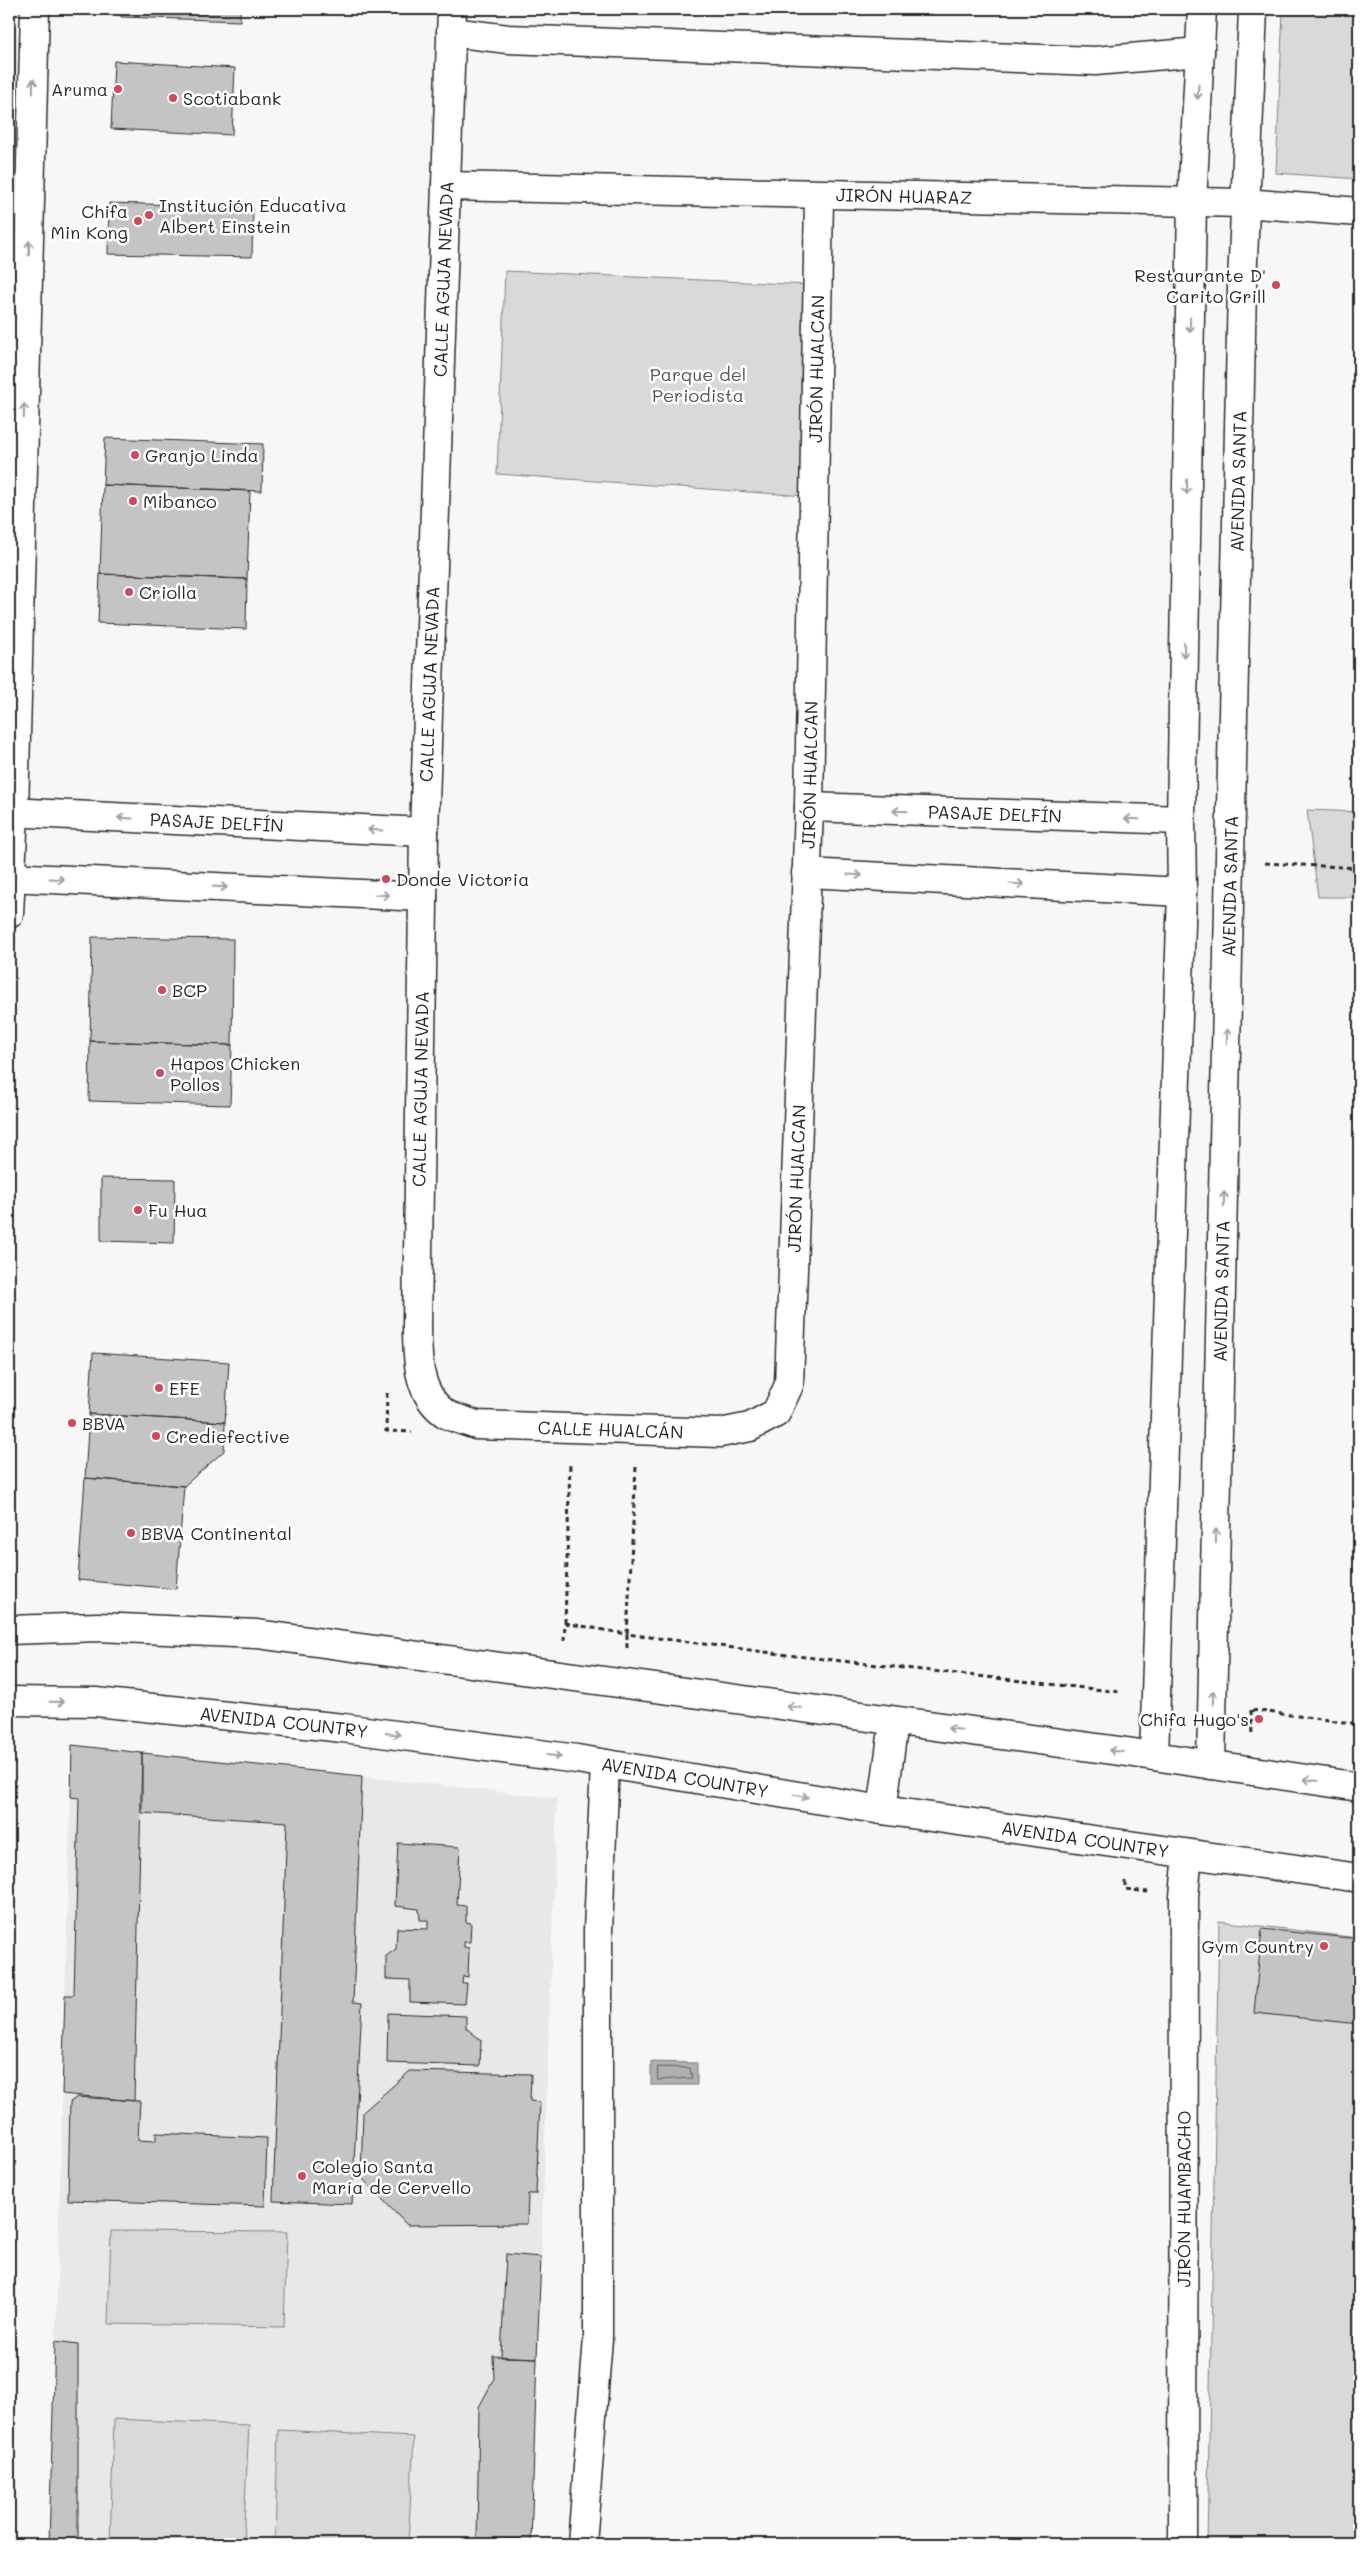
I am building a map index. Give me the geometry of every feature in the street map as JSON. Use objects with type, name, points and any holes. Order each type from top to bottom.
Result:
[{"type":"street","points":[[9,914],[35,9]]},
{"type":"street","points":[[1154,1756],[1182,892],[1181,820],[1192,203],[1202,9]]},
{"type":"street","name":"AVENIDA SANTA","points":[[1212,1765],[1244,204],[1253,9]]},
{"type":"street","points":[[452,21],[508,39],[1095,62],[1200,52]]},
{"type":"street","name":"CALLE AGUJA NEVADA","points":[[417,1360],[424,832],[452,21]]},
{"type":"street","name":"JIRÓN HUARAZ","points":[[446,186],[819,196],[1244,204],[1359,212]]},
{"type":"street","name":"JIRÓN HUALCAN","points":[[791,1354],[809,807],[819,196]]},
{"type":"street","name":"PASAJE DELFÍN","points":[[809,807],[1181,820]]},
{"type":"street","name":"PASAJE DELFÍN","points":[[11,812],[424,832]]},
{"type":"street","points":[[806,873],[1182,892]]},
{"type":"street","points":[[10,877],[423,897]]},
{"type":"street","name":"CALLE HUALCÁN","points":[[417,1360],[426,1392],[446,1414],[476,1425],[720,1432],[750,1427],[776,1413],[789,1386],[791,1354]]},
{"type":"street","points":[[9,1630],[98,1627],[257,1634],[1154,1756],[1359,1787]]},
{"type":"street","name":"AVENIDA COUNTRY","points":[[9,1701],[96,1702],[267,1719],[605,1764],[882,1810],[1359,1878]]},
{"type":"street","points":[[882,1810],[894,1722]]},
{"type":"street","points":[[582,2544],[598,2338],[598,1931],[605,1764]]},
{"type":"street","name":"JIRÓN HUAMBACHO","points":[[1183,2544],[1184,1896],[1188,1854]]},
{"type":"path","points":[[1231,861],[1359,868]]},
{"type":"path","points":[[565,1623],[571,1427]]},
{"type":"path","points":[[638,1430],[627,1634],[798,1656],[1128,1693]]},
{"type":"path","points":[[1252,1710],[1359,1724]]},
{"type":"shaded area","name":"Colegio Santa María de Cervello","points":[[72,1745],[557,1798],[531,2544],[50,2544]]},
{"type":"green space","points":[[1283,9],[1359,9],[1359,179],[1276,173]]},
{"type":"green space","name":"Parque del Periodista","points":[[505,271],[810,285],[805,496],[497,474]]},
{"type":"green space","points":[[1307,810],[1359,812],[1359,897],[1318,897]]},
{"type":"green space","points":[[1219,1921],[1359,1938],[1359,2544],[1207,2544]]},
{"type":"green space","points":[[111,2231],[287,2232],[284,2327],[108,2324]]},
{"type":"green space","points":[[114,2419],[249,2425],[243,2544],[110,2544]]},
{"type":"green space","points":[[278,2430],[414,2437],[408,2544],[275,2544]]},
{"type":"water","points":[[651,2062],[697,2063],[697,2085],[651,2085]]},
{"type":"building","points":[[121,9],[240,9],[240,21],[121,17]]},
{"type":"building","name":"Scotiabank","points":[[114,61],[235,68],[232,135],[111,129]]},
{"type":"building","points":[[109,203],[253,207],[252,257],[108,254]]},
{"type":"building","points":[[105,438],[263,444],[262,491],[103,485]]},
{"type":"building","points":[[103,485],[250,491],[247,579],[100,574]]},
{"type":"building","points":[[100,574],[247,579],[246,629],[98,623]]},
{"type":"building","name":"BCP","points":[[92,937],[233,939],[232,1045],[90,1041]]},
{"type":"building","name":"Hapos Chicken Pollos","points":[[90,1041],[232,1045],[230,1105],[89,1101]]},
{"type":"building","name":"Fu Hua","points":[[101,1178],[175,1179],[174,1243],[101,1241]]},
{"type":"building","name":"EFE","points":[[93,1353],[229,1362],[225,1422],[89,1414]]},
{"type":"building","name":"Crediefective","points":[[89,1414],[225,1422],[224,1451],[184,1486],[85,1478]]},
{"type":"building","name":"BBVA Continental","points":[[85,1478],[184,1486],[176,1589],[78,1580]]},
{"type":"building","points":[[72,1745],[142,1753],[134,2101],[62,2094],[65,1995],[74,1995],[79,1798],[71,1797]]},
{"type":"building","points":[[142,1753],[362,1776],[353,2002],[362,2003],[352,2204],[273,2201],[287,1822],[142,1813]]},
{"type":"building","points":[[398,1843],[460,1847],[457,1905],[466,1906],[466,1922],[471,1923],[470,1942],[464,1942],[464,1947],[469,1948],[468,1977],[463,1976],[462,1983],[467,1983],[465,2004],[410,2002],[410,1980],[386,1979],[386,1956],[396,1949],[397,1928],[428,1929],[428,1920],[420,1920],[419,1909],[395,1906]]},
{"type":"building","points":[[1262,1929],[1359,1939],[1359,2024],[1254,2013]]},
{"type":"building","points":[[388,2013],[466,2016],[466,2028],[481,2040],[480,2066],[387,2063]]},
{"type":"building","points":[[410,2071],[531,2074],[530,2101],[540,2102],[536,2194],[528,2194],[527,2224],[407,2225],[361,2177],[363,2112]]},
{"type":"building","points":[[77,2097],[140,2101],[138,2140],[156,2141],[156,2133],[267,2138],[265,2206],[68,2200],[70,2102]]},
{"type":"building","points":[[506,2254],[541,2257],[537,2358],[501,2357]]},
{"type":"building","points":[[55,2341],[78,2344],[78,2544],[49,2544]]},
{"type":"building","points":[[493,2356],[537,2358],[531,2544],[477,2544],[479,2407],[494,2379]]},
{"type":"place","name":"Aruma","points":[[118,89]]},
{"type":"place","name":"Scotiabank","points":[[173,98]]},
{"type":"place","name":"Institución Educativa Albert Einstein","points":[[149,215]]},
{"type":"place","name":"Chifa Min Kong","points":[[138,221]]},
{"type":"place","name":"Restaurante D' Carito Grill","points":[[1276,285]]},
{"type":"place","name":"Granjo Linda","points":[[135,455]]},
{"type":"place","name":"Mibanco","points":[[133,501]]},
{"type":"place","name":"Criolla","points":[[129,592]]},
{"type":"place","name":"Donde Victoria","points":[[386,879]]},
{"type":"place","name":"BCP","points":[[162,990]]},
{"type":"place","name":"Hapos Chicken Pollos","points":[[160,1073]]},
{"type":"place","name":"Fu Hua","points":[[138,1210]]},
{"type":"place","name":"EFE","points":[[159,1388]]},
{"type":"place","name":"BBVA","points":[[72,1423]]},
{"type":"place","name":"Crediefective","points":[[156,1436]]},
{"type":"place","name":"BBVA Continental","points":[[131,1533]]},
{"type":"place","name":"Chifa Hugo's","points":[[1259,1719]]},
{"type":"place","name":"Gym Country","points":[[1324,1946]]},
{"type":"place","name":"Colegio Santa María de Cervello","points":[[302,2176]]}]
